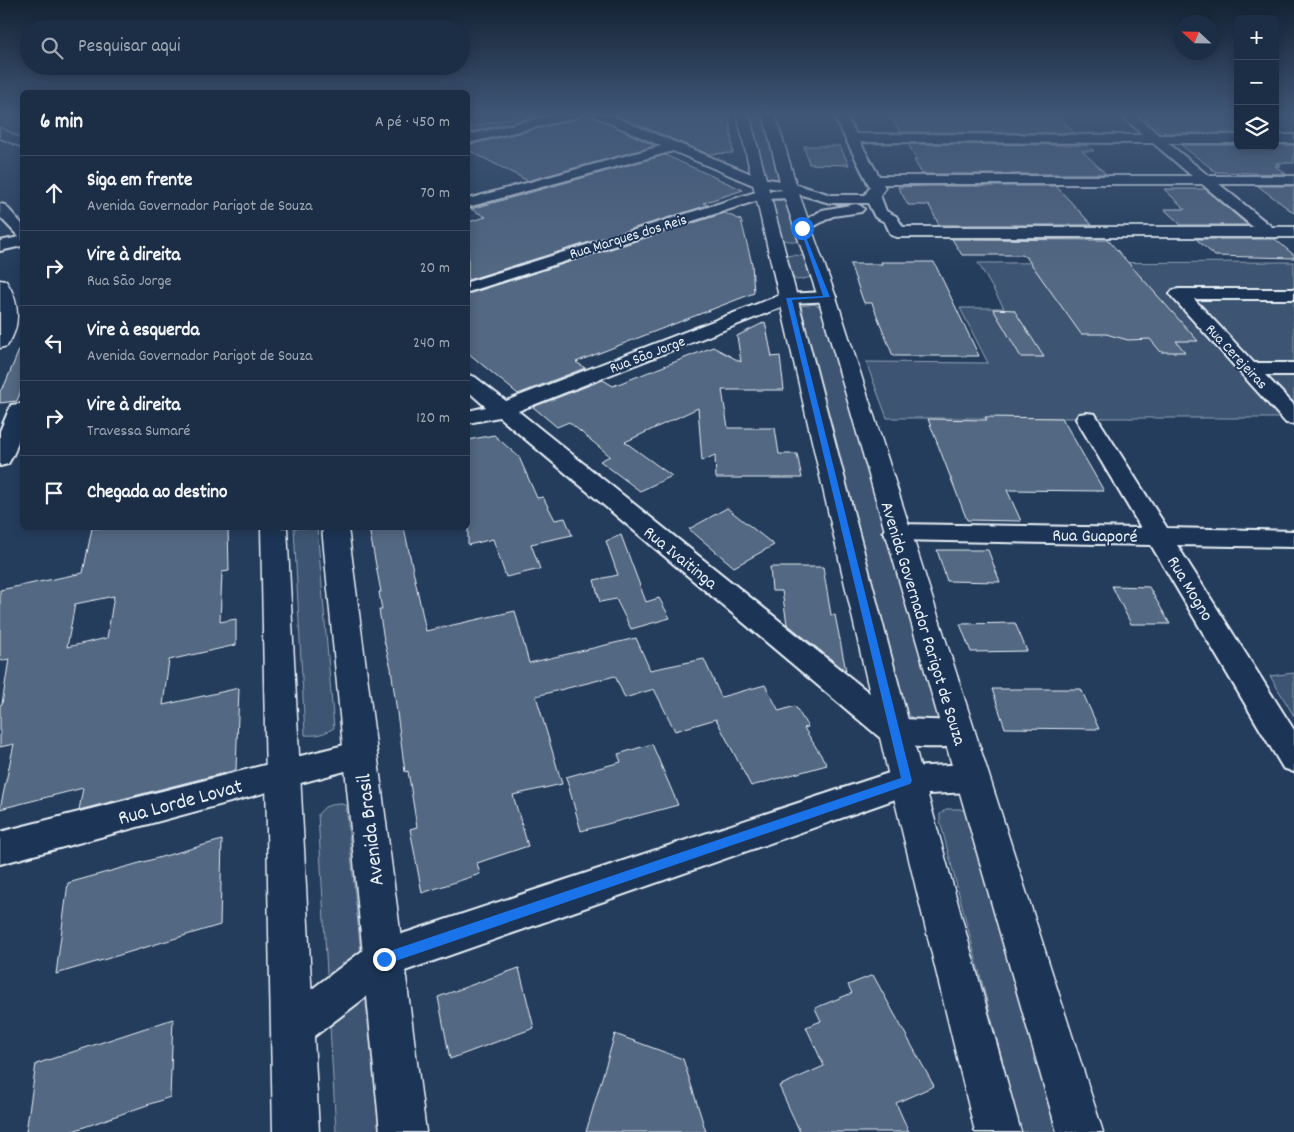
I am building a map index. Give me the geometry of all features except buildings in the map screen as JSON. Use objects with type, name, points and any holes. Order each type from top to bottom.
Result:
[{"type":"street","points":[[470,202],[600,167]]},
{"type":"street","points":[[714,167],[760,189]]},
{"type":"street","points":[[755,167],[789,298],[907,781],[998,1132]]},
{"type":"street","name":"Avenida Governador Parigot de Souza","points":[[784,167],[802,228],[827,297],[896,532],[1080,1132]]},
{"type":"street","points":[[866,167],[878,188],[872,194],[880,214],[891,219],[897,232],[1294,232]]},
{"type":"street","points":[[1190,167],[1269,232]]},
{"type":"street","points":[[873,180],[1294,180]]},
{"type":"street","name":"Rua Marques dos Reis","points":[[470,286],[760,189],[790,190],[830,199],[876,204]]},
{"type":"street","points":[[802,228],[817,218],[836,210],[876,204]]},
{"type":"street","points":[[0,208],[20,231]]},
{"type":"street","points":[[0,246],[20,241]]},
{"type":"street","points":[[0,285],[5,300],[8,321],[0,342]]},
{"type":"street","name":"Rua Cerejeiras","points":[[1294,294],[1179,294],[1294,418]]},
{"type":"street","name":"Rua São Jorge","points":[[470,417],[502,410],[789,298],[827,297]]},
{"type":"street","points":[[1249,369],[1294,369]]},
{"type":"street","name":"Rua Ivaitinga","points":[[470,382],[895,732]]},
{"type":"street","points":[[0,459],[14,411]]},
{"type":"street","name":"Rua Mogno","points":[[1087,420],[1160,536],[1294,758]]},
{"type":"street","points":[[274,530],[285,774],[296,1132]]},
{"type":"street","name":"Avenida Brasil","points":[[335,530],[403,1132]]},
{"type":"street","name":"Rua Guaporé","points":[[896,532],[1294,539]]},
{"type":"street","points":[[895,732],[958,734]]},
{"type":"street","name":"Rua Lorde Lovat","points":[[0,848],[360,754]]},
{"type":"street","points":[[293,1028],[384,959],[907,781],[971,778]]},
{"type":"shaded area","points":[[763,167],[778,167],[782,180],[766,178]]},
{"type":"shaded area","points":[[776,200],[788,202],[801,240],[798,242],[783,240],[772,202]]},
{"type":"shaded area","points":[[787,256],[806,256],[812,277],[797,280],[791,277]]},
{"type":"shaded area","points":[[1294,262],[1294,418],[887,418],[866,362],[988,363],[960,308],[1004,308],[978,263]]},
{"type":"shaded area","points":[[814,304],[823,308],[942,720],[938,722],[916,720],[908,715],[801,306]]},
{"type":"shaded area","points":[[294,530],[317,530],[334,728],[317,735],[305,735]]},
{"type":"shaded area","points":[[1294,673],[1294,716],[1270,676]]},
{"type":"shaded area","points":[[337,803],[346,805],[379,1132],[336,1132],[318,814],[325,807]]},
{"type":"shaded area","points":[[946,809],[960,809],[969,813],[1067,1132],[1021,1132],[940,821],[940,814]]},
{"type":"route","points":[[384,959],[907,781],[789,298],[827,297],[802,228]]}]
